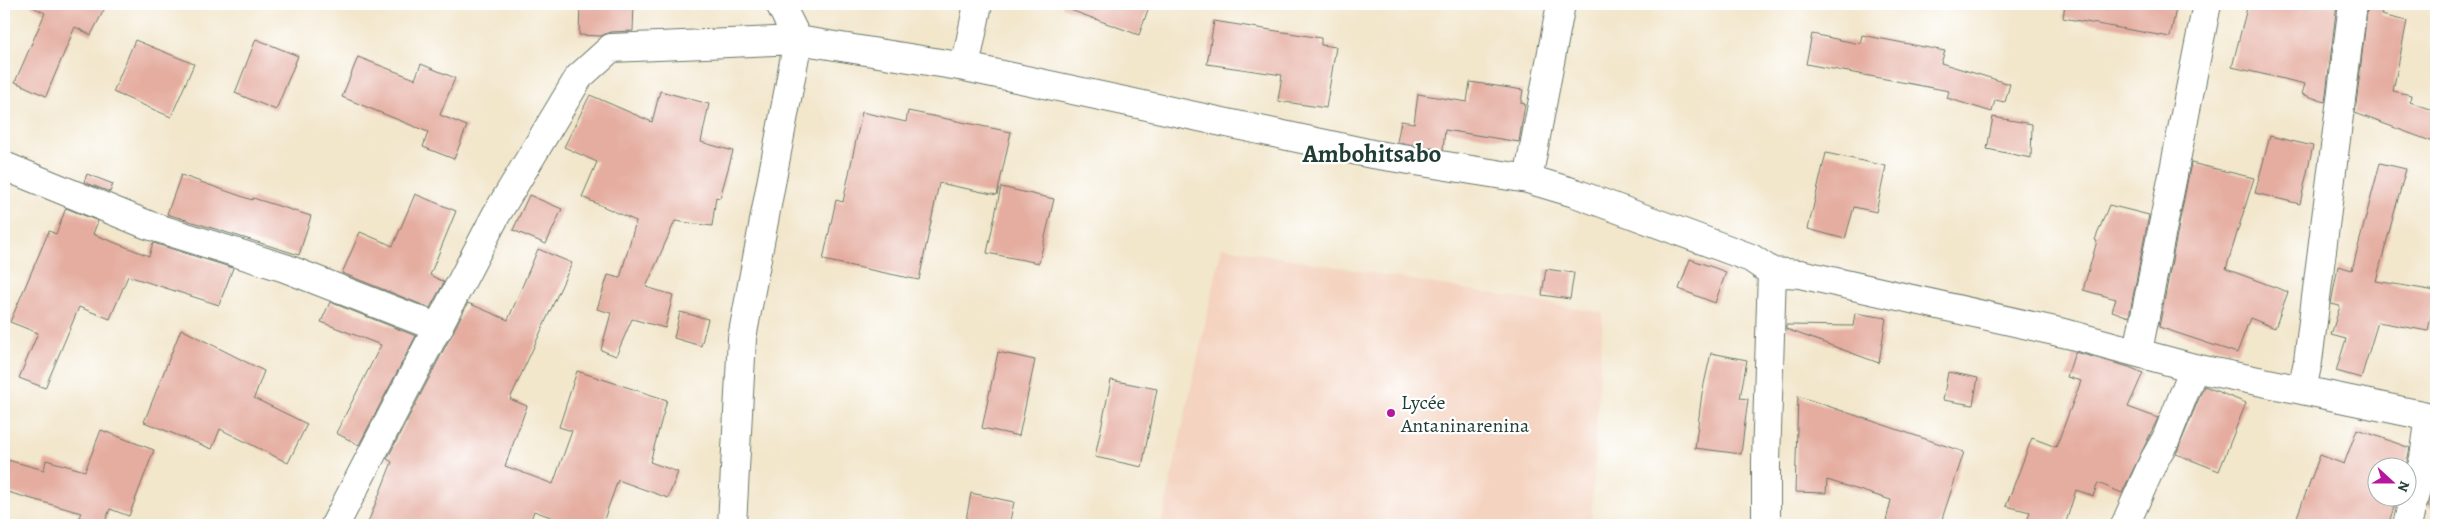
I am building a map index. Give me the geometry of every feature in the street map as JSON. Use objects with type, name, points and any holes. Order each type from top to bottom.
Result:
[{"type":"street","points":[[732,525],[742,338],[798,40],[780,4]]},
{"type":"street","points":[[965,67],[978,4]]},
{"type":"street","points":[[1528,179],[1561,4]]},
{"type":"street","points":[[2138,351],[2207,4]]},
{"type":"street","points":[[2302,390],[2308,361],[2353,4]]},
{"type":"street","points":[[335,525],[496,215],[579,77],[611,48],[798,40],[965,67],[1372,154],[1528,179],[1575,193],[1751,258],[1772,272],[1800,274],[2138,351],[2194,368],[2433,417],[2407,525]]},
{"type":"street","points":[[4,166],[148,225],[285,268],[439,328]]},
{"type":"street","points":[[1766,525],[1766,461],[1772,272]]},
{"type":"street","points":[[2125,525],[2154,460],[2166,439],[2194,368]]},
{"type":"shaded area","name":"Lycée Antaninarenina","points":[[1222,247],[1603,313],[1591,525],[1161,525]]},
{"type":"building","points":[[27,4],[107,4],[91,35],[75,27],[46,96],[15,82],[45,13]]},
{"type":"building","points":[[580,4],[634,4],[633,31],[610,32],[601,36],[579,35]]},
{"type":"building","points":[[1063,4],[1150,4],[1139,35],[1062,7]]},
{"type":"building","points":[[2065,4],[2177,4],[2170,37],[2063,18]]},
{"type":"building","points":[[2248,4],[2337,4],[2325,102],[2302,94],[2305,84],[2232,67]]},
{"type":"building","points":[[2368,4],[2384,4],[2381,15],[2407,21],[2393,91],[2411,95],[2410,102],[2436,111],[2436,143],[2355,113]]},
{"type":"building","points":[[1214,21],[1321,38],[1321,45],[1336,47],[1326,108],[1278,101],[1282,75],[1207,64]]},
{"type":"building","points":[[1812,34],[1860,44],[1862,35],[1945,51],[1941,63],[2010,84],[2005,102],[1995,100],[1992,112],[1947,98],[1949,91],[1806,64]]},
{"type":"building","points":[[256,39],[298,56],[276,110],[235,93]]},
{"type":"building","points":[[135,40],[194,64],[171,117],[113,92]]},
{"type":"building","points":[[358,57],[415,79],[421,64],[455,78],[440,115],[467,126],[454,159],[423,147],[428,132],[342,97]]},
{"type":"building","points":[[1470,82],[1523,90],[1521,103],[1525,104],[1519,142],[1445,130],[1443,150],[1397,142],[1401,121],[1414,123],[1418,94],[1467,102]]},
{"type":"building","points":[[660,91],[709,104],[701,142],[733,151],[720,198],[716,197],[712,226],[675,221],[646,287],[673,295],[665,328],[632,319],[616,356],[601,350],[611,313],[597,309],[608,275],[620,278],[636,221],[582,197],[597,162],[564,147],[590,95],[652,122]]},
{"type":"building","points":[[908,111],[1011,132],[997,195],[939,183],[919,280],[823,260],[836,200],[843,202],[862,112],[906,122]]},
{"type":"building","points":[[1993,117],[2032,124],[2031,158],[1987,149]]},
{"type":"building","points":[[2270,136],[2313,146],[2300,204],[2255,193]]},
{"type":"building","points":[[1826,153],[1886,166],[1876,212],[1854,207],[1845,239],[1808,229]]},
{"type":"building","points":[[2191,163],[2254,178],[2226,269],[2288,292],[2275,328],[2250,318],[2237,353],[2159,327]]},
{"type":"building","points":[[2380,163],[2406,169],[2376,281],[2436,291],[2428,331],[2378,322],[2361,378],[2336,371],[2346,339],[2331,335],[2340,306],[2331,304],[2338,266],[2352,270]]},
{"type":"building","points":[[87,174],[113,184],[110,192],[84,182]]},
{"type":"building","points":[[181,175],[252,200],[253,198],[311,216],[299,255],[167,214]]},
{"type":"building","points":[[1001,187],[1054,199],[1039,263],[987,253]]},
{"type":"building","points":[[415,194],[456,211],[430,275],[444,282],[430,308],[342,273],[360,232],[393,246]]},
{"type":"building","points":[[529,195],[562,209],[546,244],[513,230]]},
{"type":"building","points":[[2109,205],[2149,215],[2129,317],[2112,311],[2116,299],[2083,290],[2097,241],[2095,240]]},
{"type":"building","points":[[66,208],[98,221],[93,234],[149,256],[153,243],[233,268],[219,305],[128,276],[110,319],[79,307],[45,388],[19,378],[38,333],[10,322],[49,231],[56,234]]},
{"type":"building","points":[[538,249],[572,263],[510,399],[527,406],[505,466],[553,484],[572,431],[559,427],[577,371],[667,400],[650,462],[678,472],[668,498],[618,480],[602,525],[573,525],[534,511],[529,525],[367,525],[392,462],[387,459],[468,303],[508,320]]},
{"type":"building","points":[[1690,259],[1726,272],[1715,303],[1679,289]]},
{"type":"building","points":[[1546,269],[1574,273],[1570,299],[1542,295]]},
{"type":"building","points":[[330,302],[416,336],[359,445],[336,433],[381,345],[321,322]]},
{"type":"building","points":[[680,312],[708,319],[701,346],[674,338]]},
{"type":"building","points":[[1855,313],[1886,318],[1879,363],[1786,329],[1786,325],[1853,326]]},
{"type":"building","points":[[181,329],[264,371],[254,398],[307,424],[288,463],[220,429],[212,449],[144,422]]},
{"type":"building","points":[[998,352],[1035,360],[1019,436],[982,428]]},
{"type":"building","points":[[2075,352],[2129,367],[2143,373],[2128,407],[2158,418],[2122,493],[2098,483],[2093,496],[2076,490],[2065,525],[2026,525],[2030,512],[2006,506],[2032,438],[2056,447],[2081,381],[2067,377]]},
{"type":"building","points":[[1711,353],[1747,360],[1740,398],[1748,399],[1741,454],[1695,448],[1702,393]]},
{"type":"building","points":[[1948,372],[1978,378],[1973,405],[1943,400]]},
{"type":"building","points":[[1111,380],[1157,389],[1142,467],[1095,457]]},
{"type":"building","points":[[2204,386],[2246,403],[2219,471],[2176,454]]},
{"type":"building","points":[[1798,396],[1964,452],[1940,525],[1885,525],[1891,500],[1827,480],[1826,493],[1795,492]]},
{"type":"building","points":[[2357,429],[2410,448],[2408,456],[2368,456],[2368,506],[2395,506],[2388,525],[2294,525],[2320,455],[2344,464]]},
{"type":"building","points":[[101,430],[154,450],[129,516],[110,509],[104,525],[100,525],[79,517],[81,513],[4,491],[4,459],[44,470],[46,460],[85,471]]},
{"type":"building","points":[[2436,473],[2436,511],[2428,507]]},
{"type":"building","points":[[971,493],[1014,502],[1009,525],[965,525]]},
{"type":"place","name":"Lycée Antaninarenina","points":[[1391,413]]},
{"type":"district","name":"Ambohitsabo","points":[[1372,154]]}]
